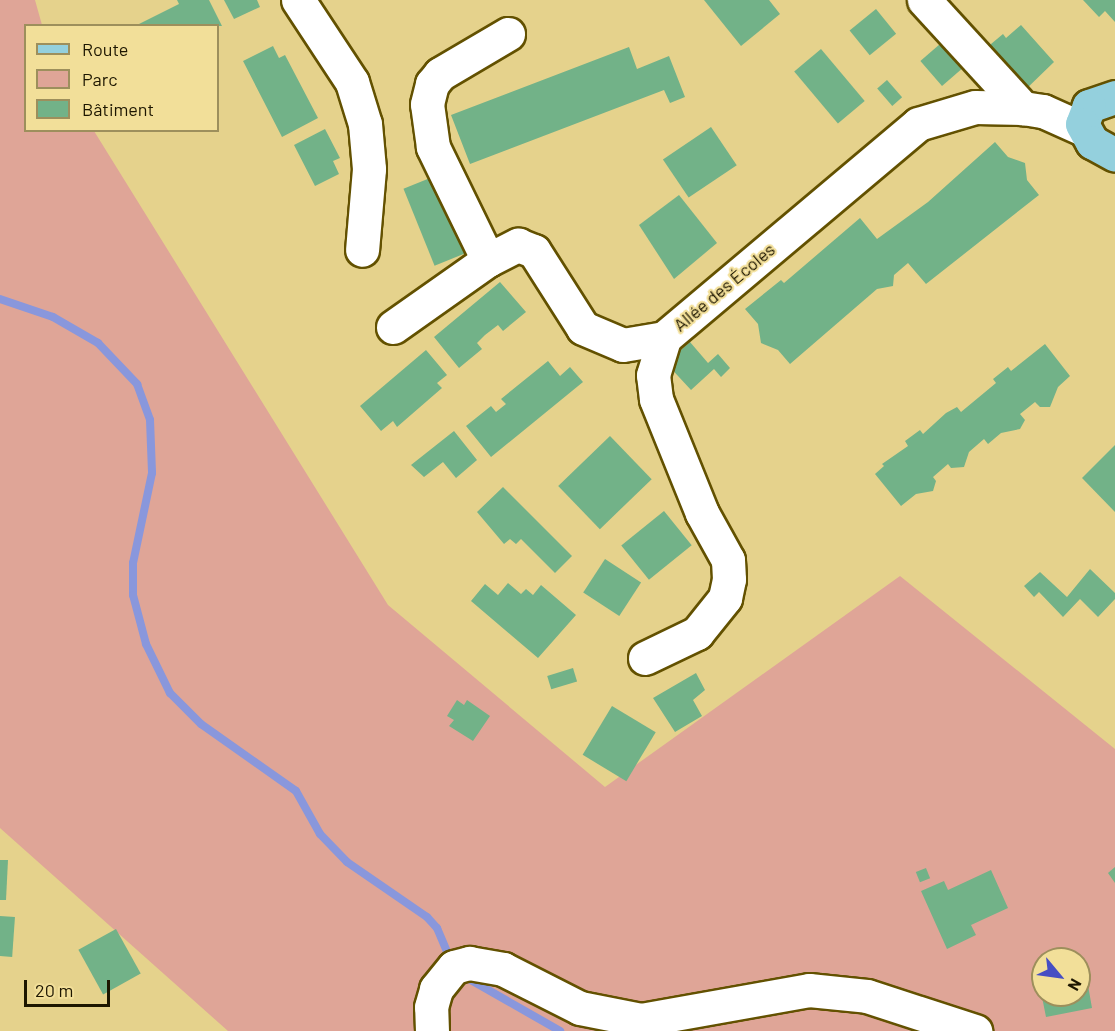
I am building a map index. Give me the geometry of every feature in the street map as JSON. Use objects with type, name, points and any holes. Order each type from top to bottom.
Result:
[{"type":"main road","points":[[1115,97],[1089,105],[1083,115],[1083,129],[1092,142],[1115,154]]},
{"type":"street","points":[[298,0],[352,82],[364,124],[369,169],[362,250]]},
{"type":"street","points":[[924,0],[1023,108]]},
{"type":"street","points":[[488,260],[433,147],[427,104],[432,84],[440,74],[508,34]]},
{"type":"street","name":"Allée des Écoles","points":[[645,658],[698,633],[724,598],[729,579],[728,560],[702,513],[656,399],[653,375],[664,338],[918,124],[975,107],[1023,108],[1043,111],[1083,129]]},
{"type":"street","points":[[393,327],[488,260],[518,245],[527,245],[583,328],[623,345],[664,338]]},
{"type":"street","points":[[432,1031],[431,1006],[456,970],[503,969],[580,1008],[630,1018],[690,1014],[778,993],[809,990],[867,996],[975,1031]]},
{"type":"green space","points":[[0,0],[35,0],[42,24],[24,24],[24,132],[95,132],[388,605],[605,787],[900,576],[1115,749],[1115,1031],[228,1031],[0,828]]},
{"type":"building","points":[[177,0],[209,0],[222,26],[219,24],[139,24],[179,4]]},
{"type":"building","points":[[224,0],[257,0],[260,7],[234,19]]},
{"type":"building","points":[[704,0],[769,0],[780,14],[741,46]]},
{"type":"building","points":[[1083,0],[1115,0],[1115,22],[1105,11],[1099,17]]},
{"type":"building","points":[[876,9],[896,34],[870,55],[850,30]]},
{"type":"building","points":[[1021,25],[1054,62],[1022,93],[985,49],[1003,34],[1006,38]]},
{"type":"building","points":[[940,44],[962,69],[942,86],[920,61]]},
{"type":"building","points":[[273,46],[279,58],[285,55],[318,118],[282,137],[243,61]]},
{"type":"building","points":[[629,47],[637,69],[669,56],[685,97],[670,103],[664,90],[470,164],[451,115]]},
{"type":"building","points":[[821,49],[865,101],[838,124],[794,71]]},
{"type":"building","points":[[887,80],[902,97],[892,106],[877,89]]},
{"type":"building","points":[[711,127],[737,165],[689,198],[663,159]]},
{"type":"building","points":[[325,129],[340,158],[333,161],[339,174],[315,186],[294,145]]},
{"type":"building","points":[[995,142],[1008,157],[1025,163],[1027,180],[1039,195],[926,284],[908,263],[894,275],[893,286],[877,289],[790,364],[778,350],[761,343],[758,324],[745,309],[781,280],[784,283],[860,218],[877,239],[928,202]]},
{"type":"building","points":[[435,176],[466,253],[435,266],[403,189]]},
{"type":"building","points":[[679,195],[717,243],[674,279],[639,225]]},
{"type":"building","points":[[500,282],[526,312],[503,331],[498,325],[485,335],[477,343],[482,349],[459,368],[434,337]]},
{"type":"building","points":[[690,342],[708,363],[718,354],[730,368],[721,377],[714,369],[691,390],[666,363]]},
{"type":"building","points":[[1045,344],[1070,376],[1058,387],[1050,407],[1040,407],[1035,402],[1020,414],[1025,420],[1020,429],[1001,433],[988,444],[984,439],[969,452],[964,467],[951,468],[948,464],[933,477],[936,481],[933,491],[916,494],[901,506],[875,474],[884,466],[882,464],[908,446],[905,441],[920,430],[923,434],[946,413],[957,407],[961,412],[996,383],[993,379],[1008,367],[1011,371]]},
{"type":"building","points":[[426,350],[447,375],[437,383],[442,388],[397,427],[393,421],[381,431],[360,406]]},
{"type":"building","points":[[548,361],[560,376],[570,367],[583,382],[491,457],[466,426],[491,406],[496,412],[506,404],[501,399]]},
{"type":"building","points":[[454,431],[477,460],[456,478],[443,462],[424,477],[411,465]]},
{"type":"building","points":[[610,436],[652,479],[600,529],[558,486]]},
{"type":"building","points":[[1115,445],[1115,512],[1082,478]]},
{"type":"building","points":[[503,487],[572,556],[555,573],[521,539],[516,544],[510,539],[504,544],[477,512]]},
{"type":"building","points":[[664,511],[692,545],[649,580],[621,546]]},
{"type":"building","points":[[605,559],[641,582],[619,616],[583,593]]},
{"type":"building","points":[[1090,569],[1115,593],[1115,599],[1098,617],[1080,599],[1063,617],[1039,592],[1034,597],[1024,586],[1040,572],[1067,597]]},
{"type":"building","points":[[508,583],[521,594],[526,589],[533,595],[541,585],[576,615],[538,658],[471,601],[485,584],[498,595]]},
{"type":"building","points":[[573,668],[577,681],[551,689],[547,676]]},
{"type":"building","points":[[696,673],[705,690],[693,700],[702,716],[675,732],[653,698]]},
{"type":"building","points":[[457,700],[464,705],[467,700],[490,716],[473,741],[449,726],[454,720],[447,716]]},
{"type":"building","points":[[612,706],[656,732],[626,781],[583,755]]},
{"type":"building","points":[[0,860],[8,860],[6,900],[0,900]]},
{"type":"building","points":[[1115,867],[1115,883],[1108,873]]},
{"type":"building","points":[[926,868],[930,878],[920,882],[916,872]]},
{"type":"building","points":[[991,870],[1008,908],[971,925],[976,935],[947,949],[921,891],[944,881],[948,890]]},
{"type":"building","points":[[0,916],[15,917],[12,957],[0,956]]},
{"type":"building","points":[[116,929],[141,974],[103,994],[78,950]]},
{"type":"building","points":[[1091,1002],[1092,1008],[1046,1017],[1044,1007],[1091,1007]]},
{"type":"waterway","points":[[0,299],[53,317],[98,343],[137,384],[150,420],[152,473],[133,563],[133,595],[146,644],[170,693],[201,724],[296,791],[320,834],[347,862],[427,917],[437,928],[451,961]]},
{"type":"waterway","points":[[462,975],[560,1031]]}]
